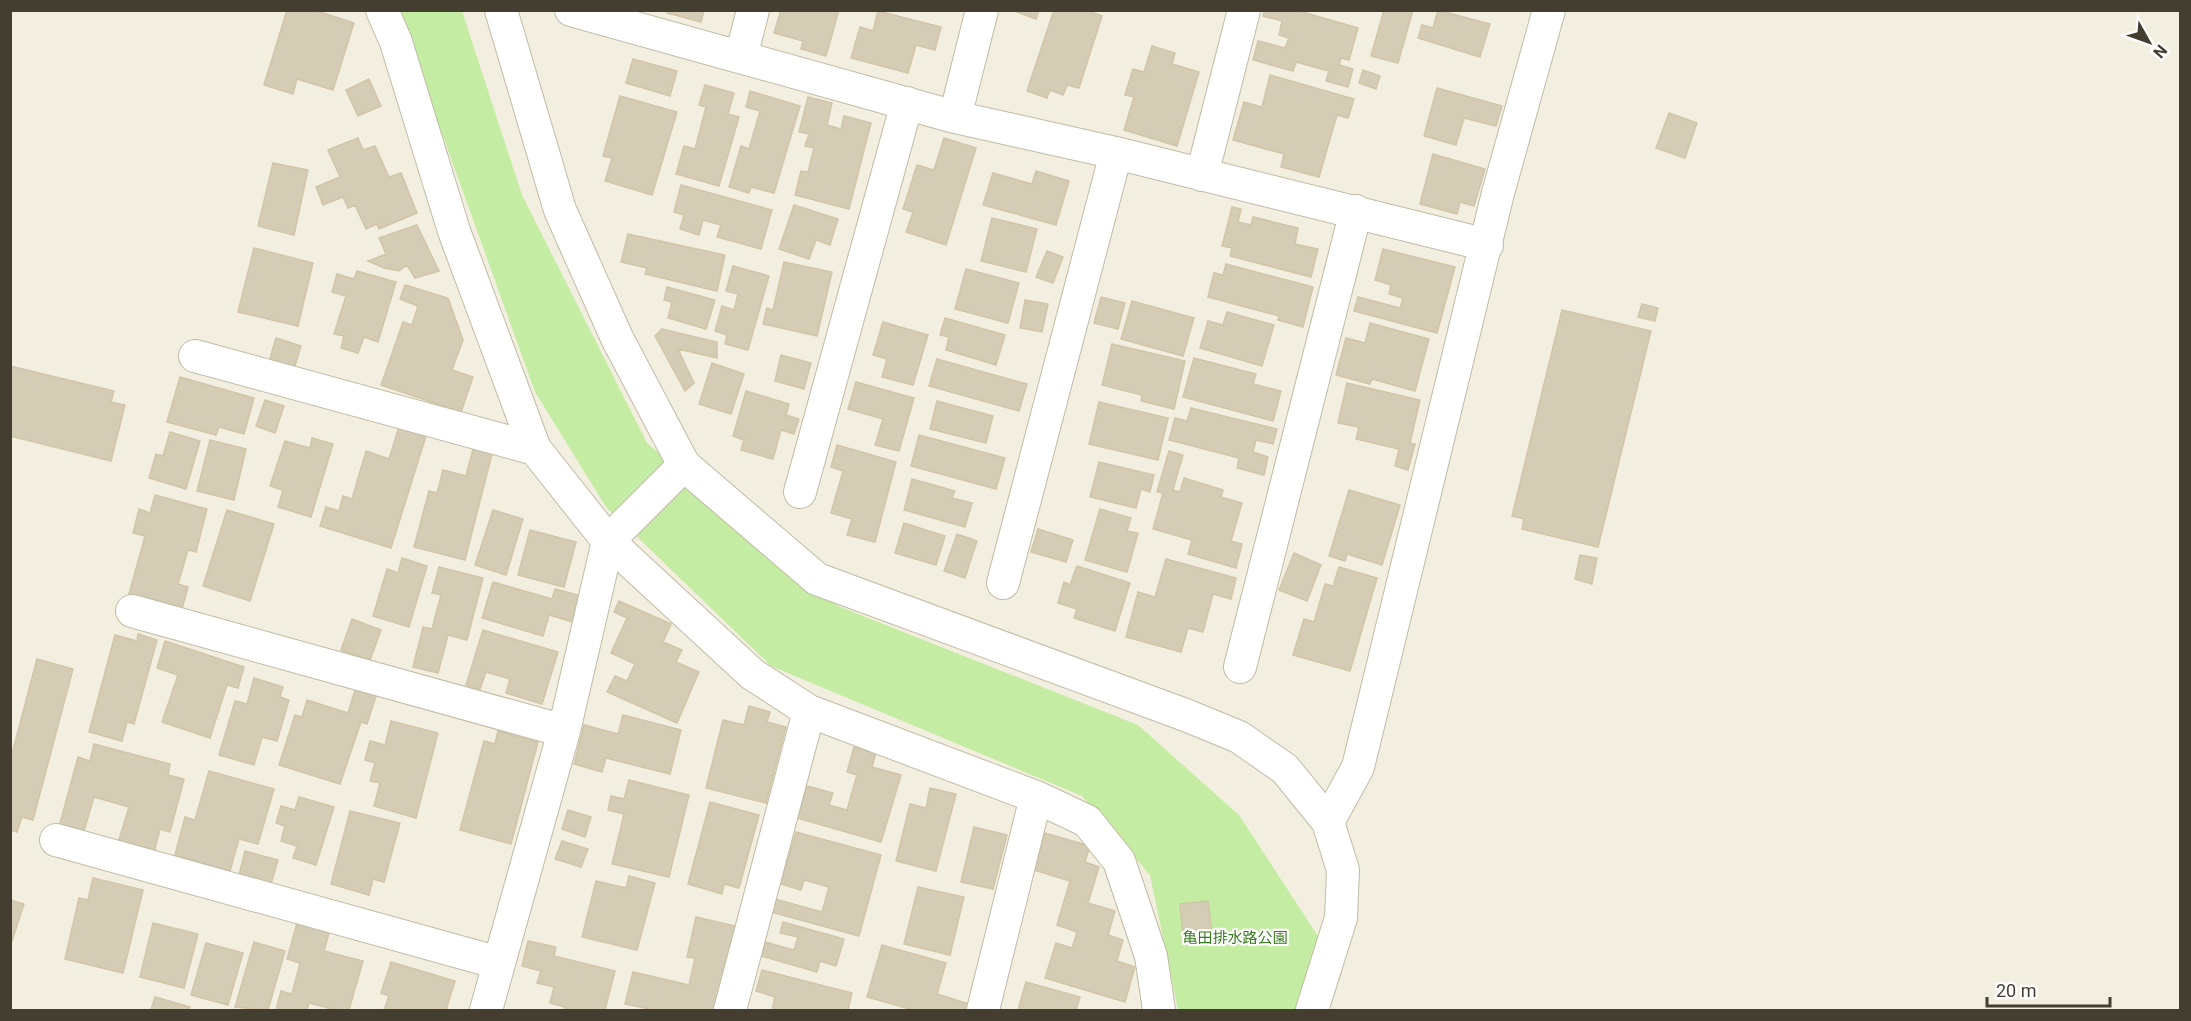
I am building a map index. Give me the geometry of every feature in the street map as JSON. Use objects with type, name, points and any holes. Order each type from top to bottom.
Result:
[{"type":"street","points":[[382,10],[396,42],[454,231],[535,449],[608,541],[752,674],[809,711],[1036,797],[1087,821],[1119,861],[1150,956],[1159,1011]]},
{"type":"street","points":[[501,10],[560,210],[617,338],[684,465],[817,579],[1239,737],[1286,769],[1328,822],[1342,870],[1341,918],[1312,1011]]},
{"type":"street","points":[[571,10],[607,15],[741,57],[955,117],[1356,211],[1486,246]]},
{"type":"street","points":[[741,57],[753,10]]},
{"type":"street","points":[[955,117],[982,10]]},
{"type":"street","points":[[1202,175],[1244,10]]},
{"type":"street","points":[[1328,822],[1358,767],[1498,193],[1548,10]]},
{"type":"street","points":[[800,492],[907,103]]},
{"type":"street","points":[[1003,583],[1116,153]]},
{"type":"street","points":[[1240,667],[1356,211]]},
{"type":"street","points":[[195,356],[535,449]]},
{"type":"street","points":[[486,1011],[564,731],[608,541],[684,465]]},
{"type":"street","points":[[132,610],[564,731]]},
{"type":"street","points":[[730,1011],[809,711]]},
{"type":"street","points":[[982,1011],[1036,797]]},
{"type":"street","points":[[56,840],[499,963]]},
{"type":"green space","name":"亀田排水路公園","points":[[398,11],[462,11],[522,195],[647,443],[838,606],[1138,725],[1239,815],[1342,973],[1329,1010],[1178,1010],[1150,875],[1082,796],[771,666],[606,507],[535,392]]},
{"type":"building","points":[[287,10],[314,10],[354,23],[333,90],[297,79],[293,94],[264,85]]},
{"type":"building","points":[[668,10],[704,10],[701,22],[667,13]]},
{"type":"building","points":[[781,10],[839,10],[826,56],[801,49],[803,41],[774,33]]},
{"type":"building","points":[[1011,10],[1039,10],[1036,19]]},
{"type":"building","points":[[1054,10],[1086,10],[1102,16],[1079,88],[1067,85],[1063,95],[1050,90],[1047,98],[1027,91]]},
{"type":"building","points":[[1265,10],[1296,10],[1358,28],[1349,60],[1341,58],[1339,65],[1353,69],[1348,87],[1326,81],[1329,71],[1296,62],[1293,71],[1253,60],[1258,41],[1285,48],[1289,38],[1279,35],[1282,21],[1263,16]]},
{"type":"building","points":[[1384,10],[1413,10],[1398,63],[1371,56]]},
{"type":"building","points":[[1438,10],[1490,24],[1480,57],[1418,38],[1422,25],[1433,28]]},
{"type":"building","points":[[878,11],[941,27],[935,50],[916,45],[908,73],[851,58],[860,27],[873,31]]},
{"type":"building","points":[[1152,46],[1175,53],[1172,64],[1199,72],[1177,146],[1124,130],[1134,97],[1125,95],[1133,69],[1144,72]]},
{"type":"building","points":[[633,59],[677,71],[670,96],[626,83]]},
{"type":"building","points":[[1363,70],[1380,76],[1376,89],[1359,83]]},
{"type":"building","points":[[1270,75],[1354,99],[1348,118],[1337,115],[1319,177],[1281,167],[1284,154],[1233,140],[1244,102],[1262,107]]},
{"type":"building","points":[[369,79],[381,106],[358,116],[346,90]]},
{"type":"building","points":[[705,85],[734,93],[728,114],[739,117],[719,186],[676,174],[684,146],[695,149],[706,107],[699,105]]},
{"type":"building","points":[[1437,88],[1502,106],[1496,126],[1464,118],[1456,145],[1424,136]]},
{"type":"building","points":[[750,91],[800,106],[774,193],[751,187],[749,193],[729,187],[741,146],[749,149],[760,111],[746,107]]},
{"type":"building","points":[[620,96],[677,112],[652,195],[605,181],[612,158],[603,156]]},
{"type":"building","points":[[808,97],[832,103],[827,125],[841,129],[844,116],[871,123],[849,209],[795,195],[801,171],[808,172],[814,148],[805,146],[809,134],[799,132]]},
{"type":"building","points":[[1669,113],[1697,123],[1685,158],[1656,148]]},
{"type":"building","points":[[358,138],[363,150],[375,146],[389,177],[401,173],[417,213],[379,229],[377,224],[366,229],[355,205],[348,208],[343,197],[323,205],[316,187],[340,177],[328,150]]},
{"type":"building","points":[[944,138],[976,148],[946,245],[906,232],[913,212],[903,209],[917,165],[934,170]]},
{"type":"building","points":[[1433,154],[1485,169],[1474,206],[1460,202],[1457,214],[1420,204]]},
{"type":"building","points":[[273,163],[308,170],[294,235],[258,226]]},
{"type":"building","points":[[1036,171],[1069,181],[1056,225],[983,205],[993,173],[1032,184]]},
{"type":"building","points":[[681,185],[772,210],[761,249],[717,237],[721,225],[703,220],[699,235],[680,229],[684,215],[674,212]]},
{"type":"building","points":[[794,205],[838,219],[830,245],[816,240],[809,259],[779,249]]},
{"type":"building","points":[[1232,207],[1241,209],[1238,222],[1251,225],[1253,217],[1298,228],[1295,244],[1318,249],[1311,277],[1230,256],[1232,248],[1222,246]]},
{"type":"building","points":[[992,218],[1037,229],[1026,272],[981,261]]},
{"type":"building","points":[[417,225],[439,271],[415,278],[407,265],[399,271],[368,261],[386,254],[379,238]]},
{"type":"building","points":[[628,234],[725,255],[717,291],[645,274],[647,268],[621,262]]},
{"type":"building","points":[[254,248],[313,263],[298,326],[238,312]]},
{"type":"building","points":[[1383,249],[1455,267],[1437,333],[1354,311],[1358,297],[1400,308],[1403,298],[1389,294],[1391,285],[1375,280]]},
{"type":"building","points":[[1047,251],[1063,257],[1053,283],[1036,277]]},
{"type":"building","points":[[784,262],[832,272],[817,336],[763,324],[767,308],[773,310]]},
{"type":"building","points":[[1226,264],[1313,287],[1303,327],[1278,320],[1279,316],[1208,297],[1214,273],[1223,275]]},
{"type":"building","points":[[733,266],[769,276],[748,350],[725,344],[727,335],[715,331],[722,306],[734,310],[738,294],[726,291]]},
{"type":"building","points":[[966,269],[1019,283],[1008,323],[955,309]]},
{"type":"building","points":[[357,271],[396,282],[378,342],[364,337],[358,353],[341,348],[344,336],[334,334],[346,296],[332,292],[337,274],[354,279]]},
{"type":"building","points":[[405,285],[448,298],[463,340],[452,370],[473,377],[461,412],[381,385],[403,322],[412,325],[418,306],[400,299]]},
{"type":"building","points":[[667,287],[715,300],[706,329],[668,318],[672,302],[664,300]]},
{"type":"building","points":[[1101,297],[1125,303],[1118,329],[1094,323]]},
{"type":"building","points":[[1025,300],[1048,304],[1042,332],[1020,328]]},
{"type":"building","points":[[1132,301],[1194,318],[1183,356],[1121,339]]},
{"type":"building","points":[[1642,304],[1658,308],[1655,321],[1638,317]]},
{"type":"building","points":[[1562,310],[1651,331],[1598,547],[1522,529],[1524,519],[1512,516]]},
{"type":"building","points":[[1227,312],[1274,325],[1262,366],[1200,348],[1208,321],[1223,325]]},
{"type":"building","points":[[945,318],[1005,335],[996,365],[946,350],[949,337],[940,335]]},
{"type":"building","points":[[883,322],[928,335],[913,385],[882,377],[887,359],[873,355]]},
{"type":"building","points":[[1370,323],[1429,339],[1415,391],[1372,379],[1370,384],[1336,375],[1346,338],[1365,343]]},
{"type":"building","points":[[662,329],[717,342],[717,358],[678,349],[694,383],[685,391],[655,336]]},
{"type":"building","points":[[276,338],[301,346],[294,369],[269,362]]},
{"type":"building","points":[[1112,344],[1185,361],[1174,409],[1141,401],[1142,395],[1102,385]]},
{"type":"building","points":[[781,355],[811,363],[804,389],[775,381]]},
{"type":"building","points":[[1194,358],[1256,374],[1253,384],[1281,391],[1273,421],[1183,397]]},
{"type":"building","points":[[937,359],[1027,384],[1019,411],[929,386]]},
{"type":"building","points":[[712,363],[744,374],[731,414],[699,404]]},
{"type":"building","points":[[10,366],[114,391],[111,402],[125,405],[111,461],[10,436]]},
{"type":"building","points":[[180,377],[254,398],[244,434],[219,427],[216,435],[167,422]]},
{"type":"building","points":[[856,382],[914,398],[899,451],[875,445],[883,419],[848,409]]},
{"type":"building","points":[[1347,383],[1420,400],[1410,443],[1415,444],[1408,470],[1395,466],[1399,449],[1356,439],[1359,427],[1338,423]]},
{"type":"building","points":[[746,391],[789,404],[786,415],[799,419],[794,434],[781,430],[773,459],[741,450],[744,440],[733,436]]},
{"type":"building","points":[[265,400],[284,406],[275,433],[256,426]]},
{"type":"building","points":[[937,401],[993,416],[986,443],[930,429]]},
{"type":"building","points":[[1099,402],[1168,418],[1158,460],[1089,444]]},
{"type":"building","points":[[1191,408],[1277,429],[1273,444],[1256,440],[1253,452],[1268,457],[1264,475],[1237,468],[1239,458],[1169,440],[1175,418],[1187,421]]},
{"type":"building","points":[[399,427],[426,436],[391,548],[320,526],[326,507],[339,511],[343,496],[352,499],[366,451],[389,459]]},
{"type":"building","points":[[170,432],[200,441],[186,489],[149,478],[156,454],[163,456]]},
{"type":"building","points":[[919,435],[1005,458],[996,489],[911,466]]},
{"type":"building","points":[[312,438],[333,444],[311,517],[278,507],[283,490],[270,486],[285,441],[310,448]]},
{"type":"building","points":[[210,440],[246,449],[234,500],[197,491]]},
{"type":"building","points":[[837,445],[896,462],[875,542],[847,535],[852,519],[831,513],[843,471],[831,467]]},
{"type":"building","points":[[473,449],[492,454],[465,560],[414,547],[429,491],[437,493],[443,470],[466,476]]},
{"type":"building","points":[[1169,451],[1183,455],[1173,490],[1180,492],[1184,478],[1223,490],[1221,497],[1242,503],[1231,541],[1242,544],[1236,568],[1188,554],[1192,540],[1153,529],[1163,493],[1157,492]]},
{"type":"building","points":[[1099,462],[1154,475],[1150,492],[1141,489],[1136,508],[1090,497]]},
{"type":"building","points":[[912,479],[955,491],[952,498],[972,503],[965,527],[904,510]]},
{"type":"building","points":[[1349,490],[1400,505],[1382,565],[1347,554],[1345,561],[1329,556]]},
{"type":"building","points":[[155,495],[207,509],[196,552],[188,550],[178,584],[188,587],[182,609],[129,594],[145,536],[133,533],[139,509],[150,513]]},
{"type":"building","points":[[1100,509],[1131,518],[1127,531],[1138,533],[1127,572],[1085,560]]},
{"type":"building","points":[[227,510],[274,524],[250,601],[203,586]]},
{"type":"building","points":[[493,510],[523,519],[506,575],[475,565]]},
{"type":"building","points":[[904,523],[945,536],[936,565],[895,553]]},
{"type":"building","points":[[1038,529],[1073,540],[1066,562],[1031,552]]},
{"type":"building","points":[[530,530],[576,542],[564,587],[518,575]]},
{"type":"building","points":[[957,534],[977,541],[965,578],[944,571]]},
{"type":"building","points":[[1294,553],[1321,565],[1307,601],[1279,590]]},
{"type":"building","points":[[1580,555],[1597,558],[1592,584],[1575,579]]},
{"type":"building","points":[[402,558],[427,566],[409,627],[373,616],[387,569],[398,573]]},
{"type":"building","points":[[1166,559],[1236,578],[1231,599],[1213,594],[1203,632],[1188,628],[1181,652],[1126,637],[1138,592],[1155,597]]},
{"type":"building","points":[[1077,566],[1130,583],[1115,631],[1074,618],[1077,609],[1058,603],[1064,582],[1070,585]]},
{"type":"building","points":[[439,567],[483,578],[467,640],[448,635],[438,673],[413,667],[423,627],[432,629],[441,595],[432,593]]},
{"type":"building","points":[[1339,567],[1377,578],[1350,671],[1293,655],[1304,619],[1314,622],[1325,584],[1333,586]]},
{"type":"building","points":[[493,582],[552,599],[555,589],[581,596],[573,622],[549,615],[543,636],[482,618]]},
{"type":"building","points":[[619,601],[671,624],[663,642],[682,650],[676,662],[699,672],[677,723],[607,692],[615,676],[627,681],[635,664],[611,653],[627,618],[614,612]]},
{"type":"building","points":[[352,619],[381,630],[370,660],[341,650]]},
{"type":"building","points":[[483,630],[558,652],[542,704],[506,693],[510,679],[486,672],[480,689],[466,685]]},
{"type":"building","points":[[138,634],[157,640],[134,724],[127,722],[122,741],[89,732],[115,635],[137,641]]},
{"type":"building","points":[[165,641],[244,667],[238,688],[227,685],[210,738],[162,722],[178,675],[157,668]]},
{"type":"building","points":[[37,659],[73,669],[33,820],[22,817],[17,832],[10,830],[10,761]]},
{"type":"building","points":[[254,678],[283,687],[280,697],[289,700],[277,741],[262,737],[254,765],[219,755],[235,701],[247,704]]},
{"type":"building","points":[[356,687],[377,693],[367,724],[361,722],[340,784],[279,765],[295,715],[302,717],[307,700],[348,713]]},
{"type":"building","points":[[749,706],[770,712],[767,722],[786,727],[766,803],[706,788],[723,720],[744,725]]},
{"type":"building","points":[[623,715],[681,730],[670,774],[606,758],[602,772],[574,764],[584,725],[618,734]]},
{"type":"building","points":[[391,721],[438,733],[416,818],[374,806],[380,783],[370,781],[375,763],[365,760],[370,741],[385,745]]},
{"type":"building","points":[[498,731],[538,742],[511,844],[460,830],[484,741],[495,744]]},
{"type":"building","points":[[94,744],[170,764],[168,775],[184,779],[170,832],[160,829],[154,853],[118,843],[129,807],[94,797],[83,834],[59,827],[78,757],[90,761]]},
{"type":"building","points":[[854,747],[876,753],[872,767],[901,775],[881,842],[797,818],[807,786],[833,793],[829,805],[847,810],[857,775],[847,772]]},
{"type":"building","points":[[209,771],[274,789],[258,844],[239,839],[230,871],[175,855],[185,817],[195,820]]},
{"type":"building","points":[[629,780],[689,795],[669,877],[612,864],[624,814],[608,810],[611,796],[624,799]]},
{"type":"building","points":[[930,788],[956,794],[936,871],[896,861],[910,804],[926,808]]},
{"type":"building","points":[[299,797],[334,807],[316,865],[293,858],[297,846],[281,841],[285,826],[276,823],[281,806],[295,810]]},
{"type":"building","points":[[710,802],[759,815],[739,888],[724,884],[722,894],[688,884]]},
{"type":"building","points":[[568,810],[591,817],[585,837],[562,829]]},
{"type":"building","points":[[350,811],[400,823],[384,882],[373,879],[369,895],[331,884]]},
{"type":"building","points":[[974,827],[1007,835],[993,889],[961,882]]},
{"type":"building","points":[[796,832],[881,855],[859,936],[771,912],[775,899],[822,912],[829,887],[804,880],[801,890],[781,884]]},
{"type":"building","points":[[1045,833],[1090,846],[1085,862],[1099,867],[1088,903],[1115,911],[1108,935],[1123,940],[1117,961],[1135,967],[1125,1002],[1045,978],[1056,943],[1072,948],[1077,932],[1057,925],[1070,881],[1034,870]]},
{"type":"building","points":[[562,841],[588,849],[581,867],[555,859]]},
{"type":"building","points":[[245,851],[278,860],[270,887],[238,879]]},
{"type":"building","points":[[629,876],[655,883],[637,950],[582,937],[596,881],[626,888]]},
{"type":"building","points":[[93,878],[143,890],[123,973],[65,959],[79,898],[88,900]]},
{"type":"building","points":[[918,887],[964,897],[950,955],[904,944]]},
{"type":"building","points":[[10,900],[24,904],[10,947]]},
{"type":"building","points":[[1208,901],[1213,942],[1184,945],[1180,904]]},
{"type":"building","points":[[696,917],[735,926],[715,1010],[654,1010],[625,1004],[633,972],[689,985],[695,958],[687,957]]},
{"type":"building","points":[[783,922],[844,939],[836,966],[820,961],[817,972],[761,956],[765,942],[794,950],[798,937],[780,933]]},
{"type":"building","points":[[153,923],[198,934],[184,988],[140,977]]},
{"type":"building","points":[[297,923],[329,933],[324,951],[363,961],[349,1010],[336,1010],[309,1003],[307,1010],[276,1010],[281,991],[292,994],[300,963],[287,959]]},
{"type":"building","points":[[528,941],[556,947],[554,956],[615,971],[605,1010],[564,1010],[565,1007],[550,1003],[554,987],[537,983],[541,971],[522,966]]},
{"type":"building","points":[[254,942],[285,951],[268,1010],[235,1007]]},
{"type":"building","points":[[206,943],[243,953],[228,1005],[191,995]]},
{"type":"building","points":[[882,945],[946,963],[937,994],[969,1004],[968,1010],[913,1010],[867,997]]},
{"type":"building","points":[[391,962],[455,981],[446,1010],[384,1010],[389,996],[381,993]]},
{"type":"building","points":[[762,970],[852,993],[848,1010],[772,1010],[775,997],[756,991]]},
{"type":"building","points":[[1026,982],[1080,997],[1076,1010],[1018,1010]]},
{"type":"building","points":[[155,997],[190,1007],[189,1010],[151,1010]]}]
